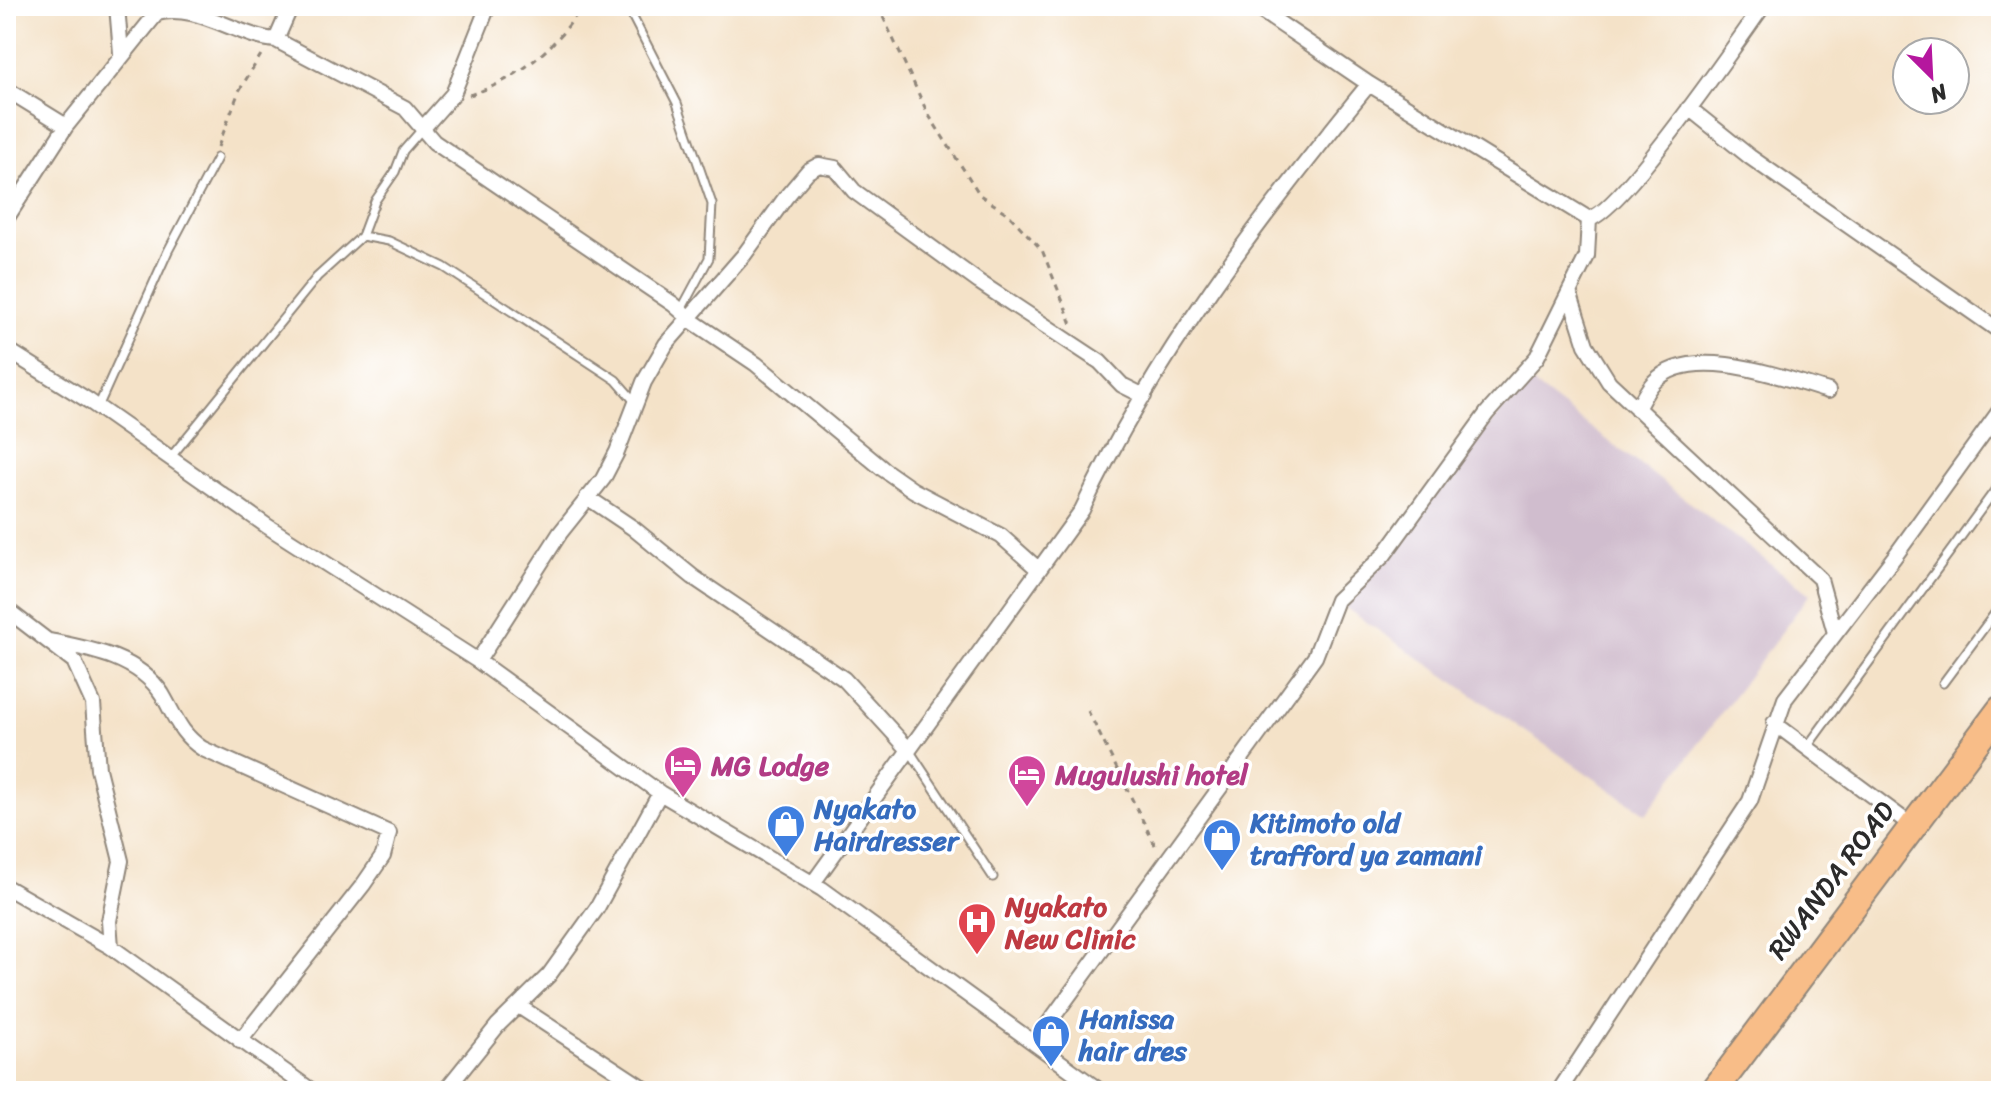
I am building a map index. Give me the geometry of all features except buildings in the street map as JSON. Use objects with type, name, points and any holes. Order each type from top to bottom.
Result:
[{"type":"highway","name":"RWANDA ROAD","points":[[1714,1091],[2001,709]]},
{"type":"street","points":[[117,6],[121,53]]},
{"type":"street","points":[[276,40],[291,6]]},
{"type":"street","points":[[423,128],[446,102],[458,82],[488,6]]},
{"type":"street","points":[[1254,6],[1272,12],[1369,84],[1589,219]]},
{"type":"street","points":[[1589,219],[1607,210],[1689,108],[1763,6]]},
{"type":"street","points":[[6,219],[66,126],[121,53],[157,13],[178,10],[260,39],[276,40],[405,108],[445,150],[756,364],[883,469],[913,490],[1001,536],[1039,570]]},
{"type":"street","points":[[813,883],[1082,510],[1109,452],[1277,196],[1369,84]]},
{"type":"street","points":[[6,89],[66,126]]},
{"type":"street","points":[[1689,108],[1750,157],[2001,332]]},
{"type":"street","points":[[478,661],[610,466],[656,360],[684,314],[808,171],[823,164],[835,168],[854,191],[979,282],[1100,362],[1122,385],[1144,396]]},
{"type":"street","points":[[1035,1042],[1315,657],[1337,600],[1384,555],[1487,413],[1530,369],[1587,256],[1589,219]]},
{"type":"street","points":[[1570,295],[1586,345],[1609,382],[1820,579],[1835,633]]},
{"type":"street","points":[[6,349],[98,407],[267,526],[478,661],[660,793],[813,883],[1100,1091]]},
{"type":"street","points":[[1637,409],[1655,380],[1689,363],[1754,367],[1828,391]]},
{"type":"street","points":[[1559,1091],[1750,801],[1774,723],[1785,699],[2001,409]]},
{"type":"street","points":[[587,497],[633,528],[693,577],[844,679],[909,750]]},
{"type":"street","points":[[6,609],[74,661],[96,716],[98,769],[121,861],[109,921],[111,947]]},
{"type":"street","points":[[50,641],[92,650],[142,673],[163,697],[182,732],[203,749],[389,833],[383,856],[363,885],[240,1041]]},
{"type":"street","points":[[1774,723],[1911,825]]},
{"type":"street","points":[[445,1091],[498,1025],[520,1007],[549,975],[597,908],[660,793]]},
{"type":"street","points":[[6,887],[111,947],[312,1091]]},
{"type":"street","points":[[520,1007],[648,1091]]},
{"type":"lane","points":[[627,6],[677,103],[712,204],[709,258],[684,314]]},
{"type":"lane","points":[[170,458],[317,277],[362,236],[375,201],[395,172],[398,159],[423,128]]},
{"type":"lane","points":[[98,407],[168,251],[217,158]]},
{"type":"lane","points":[[362,236],[389,241],[444,267],[616,380],[636,403]]},
{"type":"lane","points":[[1807,747],[2001,482]]},
{"type":"lane","points":[[1943,683],[2001,605]]},
{"type":"lane","points":[[909,750],[993,877]]},
{"type":"path","points":[[446,102],[496,88],[538,58],[571,24],[582,6]]},
{"type":"path","points":[[878,6],[928,114],[980,195],[1008,214],[1042,250],[1084,353]]},
{"type":"path","points":[[217,158],[218,139],[254,61],[276,40]]},
{"type":"path","points":[[1088,711],[1147,826],[1163,866]]},
{"type":"shaded area","points":[[1527,379],[1810,594],[1646,814],[1343,606]]},
{"type":"place","name":"MG Lodge","points":[[683,799]]},
{"type":"place","name":"Mugulushi hotel","points":[[1027,808]]},
{"type":"place","name":"Nyakato Hairdresser","points":[[786,858]]},
{"type":"place","name":"Kitimoto old trafford ya zamani","points":[[1222,872]]},
{"type":"place","name":"Nyakato New Clinic","points":[[977,956]]},
{"type":"place","name":"Hanissa hair dres","points":[[1051,1068]]}]
